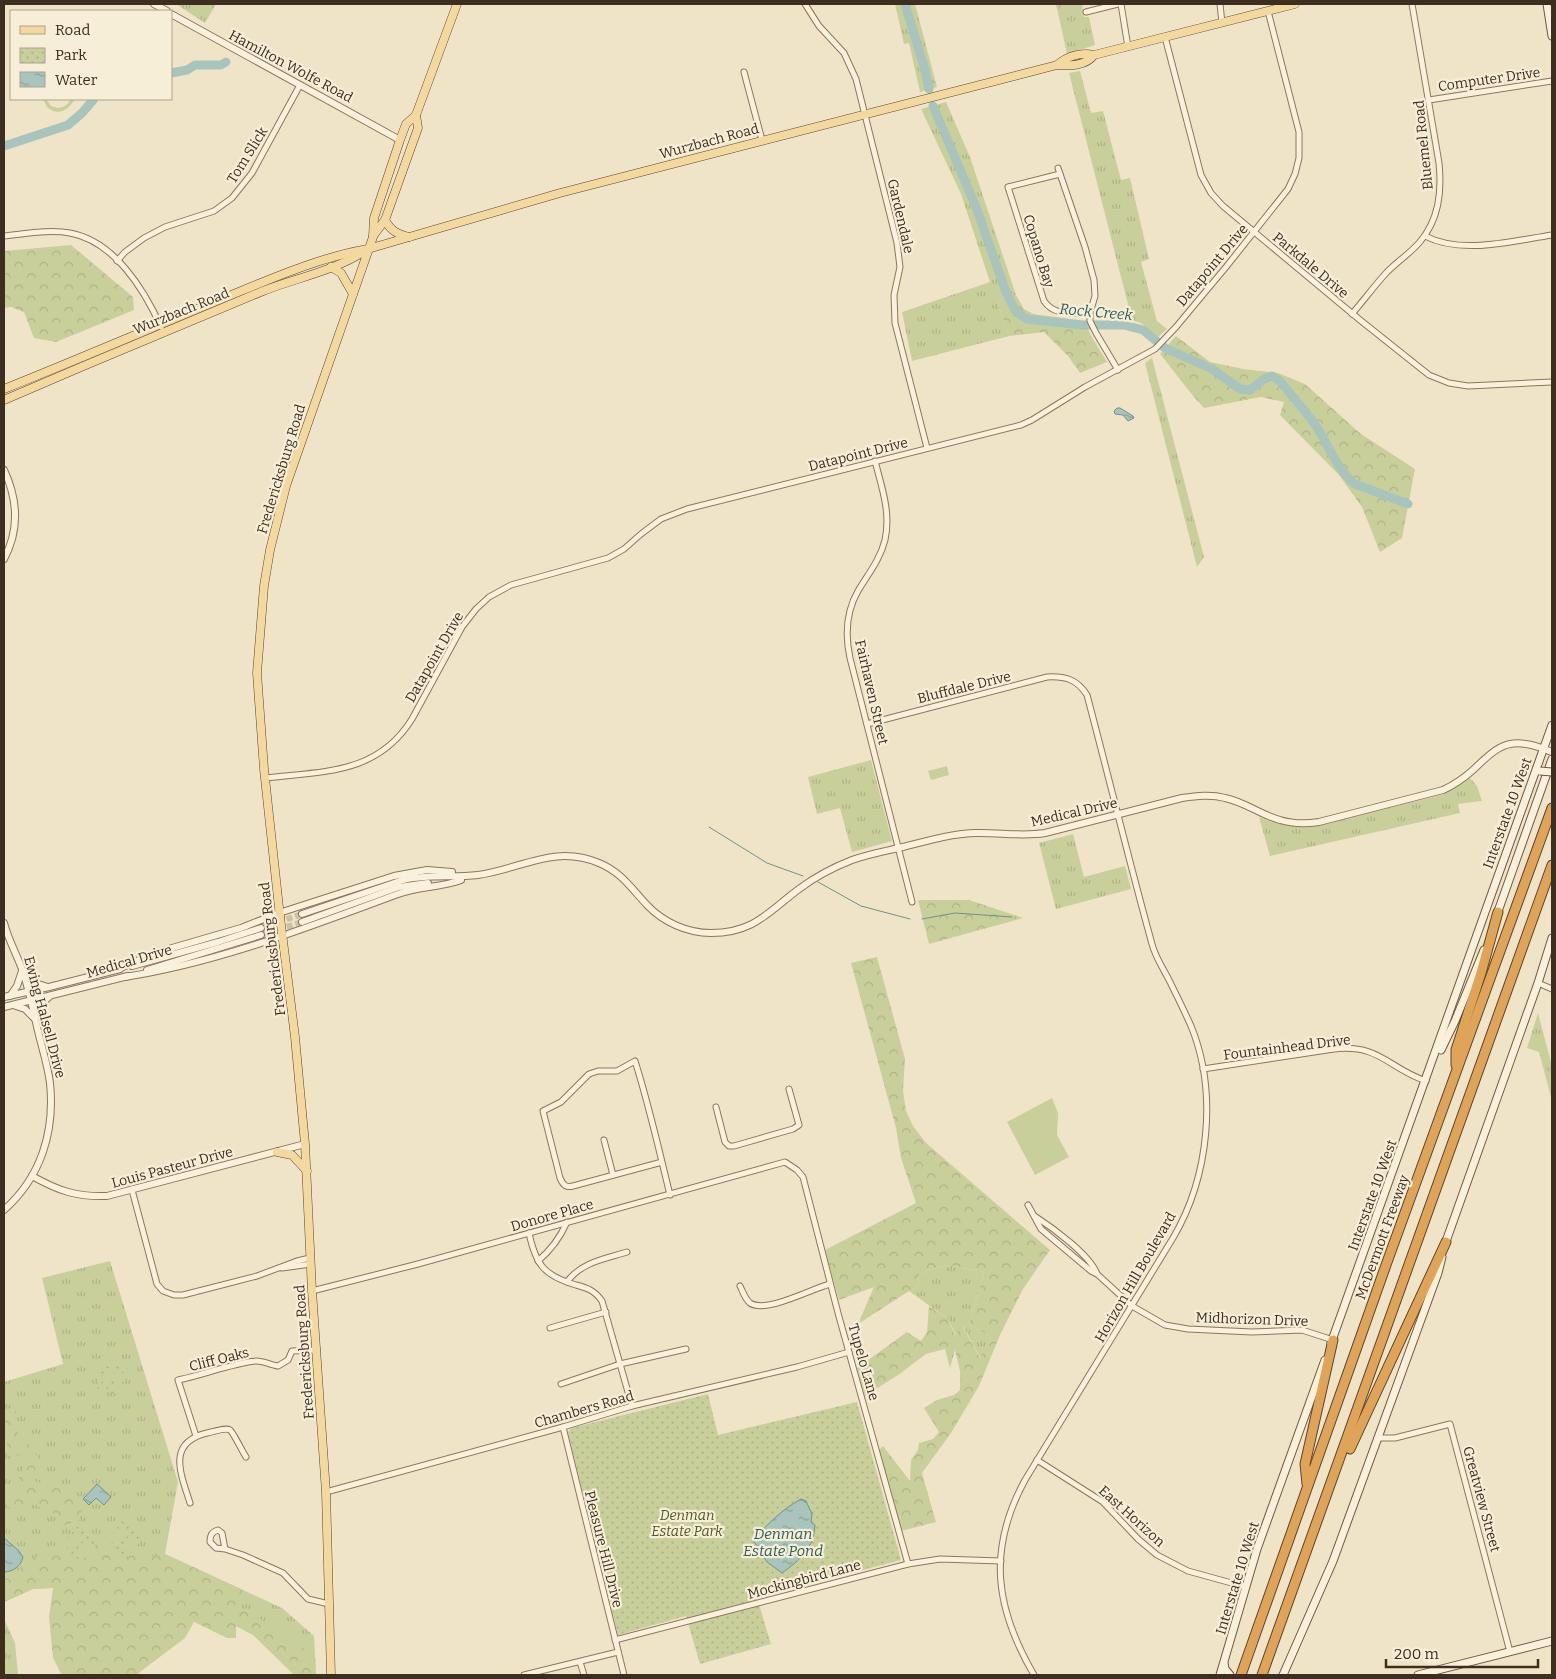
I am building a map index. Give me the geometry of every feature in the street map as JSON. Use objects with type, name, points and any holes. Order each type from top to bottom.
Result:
[{"type":"highway","name":"McDermott Freeway","points":[[1241,1675],[1552,808]]},
{"type":"highway","points":[[1262,1675],[1552,865]]},
{"type":"highway","points":[[1456,1072],[1456,1050],[1498,912]]},
{"type":"highway","points":[[1324,1504],[1446,1242]]},
{"type":"highway","points":[[1308,1486],[1305,1464],[1333,1340]]},
{"type":"main road","name":"Fredericksburg Road","points":[[331,1675],[326,1492],[312,1291],[305,1144],[295,1037],[265,778],[257,673],[264,586],[270,550],[286,486],[372,237],[374,218],[400,140],[406,124],[416,115],[457,4]]},
{"type":"main road","name":"Wurzbach Road","points":[[4,389],[266,281],[351,252],[368,249],[560,193],[1057,65],[1069,66],[1090,61],[1094,55],[1295,4]]},
{"type":"main road","points":[[1547,4],[1552,36]]},
{"type":"main road","name":"Fredericksburg Road","points":[[372,237],[385,220],[418,128],[416,115]]},
{"type":"main road","points":[[400,140],[406,148],[408,156]]},
{"type":"main road","points":[[385,220],[396,234],[409,237]]},
{"type":"main road","name":"Wurzbach Road","points":[[4,400],[288,281],[349,261],[368,249]]},
{"type":"main road","points":[[331,267],[341,273],[353,294]]},
{"type":"main road","name":"Interstate 10 West","points":[[1220,1675],[1257,1549],[1292,1447],[1333,1340],[1552,725]]},
{"type":"main road","points":[[1426,1081],[1455,1021],[1498,912],[1552,754]]},
{"type":"main road","points":[[1533,777],[1540,770],[1552,772]]},
{"type":"main road","points":[[1283,1675],[1330,1568],[1438,1272],[1446,1242],[1552,942]]},
{"type":"main road","points":[[277,1152],[292,1155],[306,1171]]},
{"type":"main road","points":[[1418,1675],[1552,1640]]},
{"type":"main road","points":[[1224,1662],[1229,1674]]},
{"type":"street","points":[[154,4],[165,10]]},
{"type":"street","name":"Gardendale","points":[[806,4],[819,26],[848,60],[856,79],[900,257],[900,267],[894,295],[895,323],[927,448]]},
{"type":"street","points":[[1086,12],[1120,4],[1128,47]]},
{"type":"street","points":[[1220,4],[1222,22]]},
{"type":"street","name":"Bluemel Road","points":[[1352,314],[1387,272],[1414,248],[1424,236],[1434,217],[1440,186],[1439,163],[1412,4]]},
{"type":"street","name":"Datapoint Drive","points":[[265,778],[347,768],[369,760],[392,744],[412,719],[468,618],[497,592],[515,584],[608,558],[624,549],[650,526],[669,515],[875,461],[992,433],[1026,422],[1155,349],[1254,232],[1288,189],[1295,174],[1300,148],[1299,132],[1268,11]]},
{"type":"street","name":"Hamilton Wolfe Road","points":[[172,15],[400,140]]},
{"type":"street","name":"Parkdale Drive","points":[[1165,37],[1201,175],[1207,188],[1218,202],[1352,314],[1430,375],[1449,383],[1468,386],[1552,382]]},
{"type":"street","points":[[744,72],[762,140]]},
{"type":"street","name":"Computer Drive","points":[[1429,100],[1552,81]]},
{"type":"street","name":"Tom Slick","points":[[116,261],[129,248],[144,238],[165,227],[214,211],[232,198],[252,173],[300,85]]},
{"type":"street","name":"Copano Bay","points":[[1059,171],[1094,280],[1095,296],[1090,313],[1062,313],[1051,309],[1044,301],[1008,187],[1059,171]]},
{"type":"street","points":[[4,236],[48,232],[70,233],[80,235],[93,242],[133,277],[164,332]]},
{"type":"street","points":[[1424,236],[1440,243],[1464,246],[1552,235]]},
{"type":"street","points":[[1090,313],[1090,321],[1093,328],[1118,370]]},
{"type":"street","name":"Fairhaven Street","points":[[875,461],[886,510],[886,533],[877,561],[854,601],[847,629],[848,649],[912,902]]},
{"type":"street","points":[[4,470],[16,508],[13,537],[4,558]]},
{"type":"street","name":"Bluffdale Drive","points":[[867,724],[1047,677],[1067,677]]},
{"type":"street","name":"Horizon Hill Boulevard","points":[[1034,1675],[1020,1651],[1006,1616],[1002,1598],[1001,1561],[1004,1536],[1013,1504],[1037,1460],[1176,1232],[1189,1204],[1198,1177],[1205,1126],[1203,1069],[1191,1027],[1152,946],[1087,695],[1079,684],[1067,677]]},
{"type":"street","name":"Medical Drive","points":[[302,914],[420,876],[476,875],[494,872],[545,857],[562,855],[581,857],[600,863],[622,876],[648,906],[672,923],[700,932],[727,932],[748,926],[768,915],[800,888],[834,868],[862,857],[952,835],[986,833],[1024,836],[1045,834],[1182,798],[1210,796],[1224,797],[1237,801],[1279,820],[1302,823],[1319,822],[1444,790],[1462,780],[1490,752],[1504,745],[1520,743],[1543,749],[1552,754]]},
{"type":"street","points":[[118,969],[155,953],[239,929],[404,874],[437,870],[476,875]]},
{"type":"street","name":"Medical Drive","points":[[302,922],[399,887],[461,880],[476,875]]},
{"type":"street","points":[[125,977],[228,954],[398,894],[414,889],[449,885],[461,880]]},
{"type":"street","name":"Ewing Halsell Drive","points":[[4,923],[31,1000],[50,1082],[52,1111],[47,1140],[32,1176]]},
{"type":"street","name":"Medical Drive","points":[[4,1007],[125,977],[261,932],[49,987],[7,996]]},
{"type":"street","points":[[7,996],[17,986],[22,970],[38,984],[49,987]]},
{"type":"street","points":[[1538,983],[1552,989]]},
{"type":"street","points":[[13,1004],[25,1009],[35,1019],[42,1003],[51,996]]},
{"type":"street","name":"Fountainhead Drive","points":[[1203,1069],[1351,1048],[1369,1051],[1406,1073],[1426,1081]]},
{"type":"street","points":[[662,1162],[570,1187],[562,1184],[543,1111],[561,1102],[587,1076],[598,1071],[617,1071],[635,1061],[662,1162],[670,1195]]},
{"type":"street","points":[[716,1107],[725,1142],[729,1146],[734,1146],[793,1129],[799,1125],[789,1089]]},
{"type":"street","points":[[604,1140],[613,1175]]},
{"type":"street","name":"Louis Pasteur Drive","points":[[32,1176],[61,1191],[85,1196],[107,1196],[305,1144]]},
{"type":"street","name":"Donore Place","points":[[312,1291],[529,1234],[784,1162],[795,1168]]},
{"type":"street","name":"Tupelo Lane","points":[[795,1168],[803,1177],[830,1284],[908,1564]]},
{"type":"street","points":[[4,1210],[21,1193],[32,1176]]},
{"type":"street","points":[[132,1190],[157,1284],[163,1291],[174,1295],[183,1295],[311,1261]]},
{"type":"street","name":"Midhorizon Drive","points":[[1028,1205],[1042,1229],[1097,1274],[1132,1306],[1147,1316],[1173,1327],[1252,1332],[1302,1330],[1333,1340]]},
{"type":"street","name":"Midhorizon Drive","points":[[1034,1216],[1059,1234],[1094,1267],[1097,1274]]},
{"type":"street","points":[[538,1262],[550,1251],[561,1236],[567,1222]]},
{"type":"street","points":[[529,1234],[538,1262],[548,1273],[559,1280],[584,1287],[596,1293],[602,1301],[632,1406]]},
{"type":"street","points":[[1054,1240],[1059,1234]]},
{"type":"street","points":[[567,1282],[583,1266],[627,1252]]},
{"type":"street","points":[[740,1286],[746,1299],[752,1304],[759,1306],[800,1296],[815,1288],[830,1284]]},
{"type":"street","points":[[550,1328],[606,1312]]},
{"type":"street","points":[[561,1384],[620,1364],[686,1349]]},
{"type":"street","name":"Cliff Oaks","points":[[196,1436],[178,1380],[200,1376],[212,1370],[220,1370],[255,1361],[278,1366],[288,1360],[292,1351],[317,1350]]},
{"type":"street","name":"Chambers Road","points":[[326,1492],[632,1406],[849,1352]]},
{"type":"street","name":"Greatview Street","points":[[1377,1438],[1395,1438],[1450,1424],[1510,1652]]},
{"type":"street","name":"Pleasure Hill Drive","points":[[562,1427],[624,1675]]},
{"type":"street","points":[[190,1503],[179,1459],[184,1447],[196,1436],[230,1429],[246,1457]]},
{"type":"street","name":"East Horizon","points":[[1037,1460],[1103,1502],[1138,1539],[1170,1563],[1195,1573],[1246,1587]]},
{"type":"street","points":[[224,1549],[244,1555],[283,1573],[308,1599],[330,1604]]},
{"type":"street","name":"Mockingbird Lane","points":[[615,1640],[908,1564],[940,1559],[1001,1561]]},
{"type":"street","points":[[524,1675],[618,1652]]},
{"type":"street","points":[[580,1662],[584,1675]]},
{"type":"green space","points":[[176,4],[216,4],[205,23]]},
{"type":"green space","points":[[895,4],[915,4],[937,87],[920,92],[909,43],[904,44]]},
{"type":"green space","points":[[1056,4],[1082,4],[1084,17],[1089,17],[1095,45],[1067,54]]},
{"type":"green space","points":[[1080,71],[1091,113],[1103,111],[1121,180],[1130,178],[1149,259],[1141,262],[1157,321],[1167,329],[1158,337],[1141,323],[1132,320],[1069,73]]},
{"type":"green space","points":[[44,100],[47,100],[51,106],[60,108],[65,106],[70,100],[74,100],[63,111],[55,112],[47,107]]},
{"type":"green space","points":[[946,102],[970,157],[1016,295],[997,302],[1009,336],[912,361],[902,312],[990,282],[961,194],[921,109]]},
{"type":"green space","points":[[71,245],[133,297],[134,310],[56,342],[34,338],[24,312],[11,307],[4,308],[4,251]]},
{"type":"green space","points":[[1016,295],[1024,309],[1033,314],[1085,321],[1090,334],[1107,362],[1080,373],[1068,356],[1044,332],[1009,336],[997,302]]},
{"type":"green space","points":[[1176,336],[1210,362],[1243,369],[1278,373],[1305,384],[1361,434],[1415,469],[1402,538],[1380,552],[1362,507],[1339,475],[1280,415],[1284,402],[1261,397],[1204,408],[1160,354]]},
{"type":"green space","points":[[1152,358],[1204,557],[1197,567],[1145,363]]},
{"type":"green space","points":[[871,760],[892,841],[852,852],[840,808],[817,814],[808,777]]},
{"type":"green space","points":[[947,766],[949,775],[931,780],[928,771]]},
{"type":"green space","points":[[1470,778],[1477,786],[1482,801],[1458,804],[1460,813],[1270,856],[1259,817],[1287,825],[1316,826],[1441,795]]},
{"type":"green space","points":[[1073,834],[1084,877],[1125,866],[1131,889],[1056,909],[1039,843]]},
{"type":"green space","points":[[918,900],[969,900],[1023,918],[929,944]]},
{"type":"green space","points":[[877,957],[905,1059],[903,1091],[906,1111],[913,1126],[926,1143],[1050,1250],[1023,1289],[1000,1335],[979,1386],[951,1433],[922,1473],[936,1522],[901,1531],[879,1450],[883,1446],[910,1481],[911,1460],[918,1450],[919,1443],[933,1439],[939,1432],[924,1408],[937,1400],[954,1395],[960,1390],[960,1371],[955,1350],[950,1368],[945,1349],[926,1354],[865,1396],[857,1368],[907,1332],[921,1341],[927,1332],[929,1306],[948,1319],[955,1335],[962,1325],[980,1358],[991,1337],[969,1324],[984,1272],[946,1265],[919,1274],[918,1287],[858,1324],[874,1287],[839,1300],[825,1250],[916,1203],[901,1158],[896,1128],[851,963]]},
{"type":"green space","points":[[1538,1013],[1552,1066],[1552,1101],[1539,1052],[1527,1048]]},
{"type":"green space","points":[[1052,1098],[1058,1113],[1057,1135],[1069,1157],[1035,1175],[1007,1122]]},
{"type":"green space","points":[[110,1261],[178,1482],[165,1554],[282,1608],[314,1636],[316,1675],[279,1648],[218,1617],[53,1588],[33,1589],[4,1602],[4,1382],[63,1364],[42,1278]]},
{"type":"green space","points":[[946,1265],[984,1272],[969,1324],[991,1337],[981,1359],[963,1326],[956,1335],[948,1319],[909,1291],[918,1287],[919,1274]]},
{"type":"green space","points":[[103,1363],[128,1368],[121,1395],[97,1389]]},
{"type":"green space","points":[[106,1368],[114,1370],[110,1388],[102,1386]]},
{"type":"green space","points":[[116,1371],[124,1373],[121,1390],[113,1389]]},
{"type":"green space","name":"Denman Estate Park","points":[[708,1394],[718,1435],[857,1402],[901,1560],[757,1598],[771,1644],[700,1664],[686,1616],[618,1635],[568,1432],[571,1428]]},
{"type":"green space","points":[[17,1407],[12,1427],[33,1449],[40,1461],[33,1475],[36,1482],[65,1487],[74,1495],[82,1510],[78,1522],[64,1526],[61,1525],[59,1517],[49,1510],[39,1507],[28,1498],[21,1506],[8,1508],[6,1504],[27,1462],[27,1458],[23,1454],[11,1457],[8,1455],[8,1445],[4,1440],[4,1413]]},
{"type":"green space","points":[[122,1521],[143,1537],[127,1559],[106,1544]]},
{"type":"green space","points":[[77,1526],[97,1543],[79,1564],[60,1548]]},
{"type":"green space","points":[[121,1527],[128,1532],[118,1547],[111,1542]]},
{"type":"green space","points":[[77,1533],[83,1538],[72,1552],[65,1546]]},
{"type":"green space","points":[[130,1534],[137,1539],[127,1553],[120,1549]]},
{"type":"green space","points":[[85,1540],[92,1545],[80,1559],[74,1554]]},
{"type":"green space","points":[[97,1543],[106,1544],[127,1559],[137,1552],[147,1557],[165,1554],[243,1590],[239,1608],[275,1627],[315,1655],[316,1675],[294,1675],[253,1635],[236,1626],[236,1638],[227,1638],[194,1622],[185,1638],[136,1675],[62,1675],[53,1658],[49,1617],[53,1588],[33,1589],[4,1602],[4,1580],[45,1552],[51,1545],[60,1548],[79,1564]]},
{"type":"green space","points":[[4,1619],[15,1643],[18,1675],[4,1675]]},
{"type":"water","points":[[1120,408],[1134,418],[1128,421],[1123,415],[1115,414],[1114,411]]},
{"type":"water","points":[[97,1484],[111,1497],[104,1505],[96,1498],[89,1505],[83,1499]]},
{"type":"water","name":"Denman Estate Pond","points":[[801,1499],[806,1501],[812,1514],[811,1522],[815,1525],[814,1533],[805,1553],[782,1573],[767,1562],[753,1540],[781,1513]]},
{"type":"water","points":[[4,1538],[23,1557],[16,1568],[4,1572]]},
{"type":"waterway","name":"Rock Creek","points":[[905,4],[929,89]]},
{"type":"waterway","points":[[172,73],[187,70],[195,65],[221,65],[226,62]]},
{"type":"waterway","points":[[4,146],[68,125],[93,100]]},
{"type":"waterway","name":"Rock Creek","points":[[933,106],[976,207],[1006,292],[1016,312],[1027,319],[1082,325],[1124,325],[1143,330],[1165,348],[1212,369],[1240,389],[1250,390],[1264,379],[1272,376],[1280,381],[1314,423],[1348,478],[1355,484],[1408,504]]},
{"type":"waterway","points":[[709,827],[767,863],[803,876]]},
{"type":"waterway","points":[[818,882],[861,906],[910,919]]},
{"type":"waterway","points":[[922,919],[955,913],[1012,917]]},
{"type":"tunnel","points":[[261,928],[302,914]]},
{"type":"tunnel","points":[[261,935],[302,922]]}]
